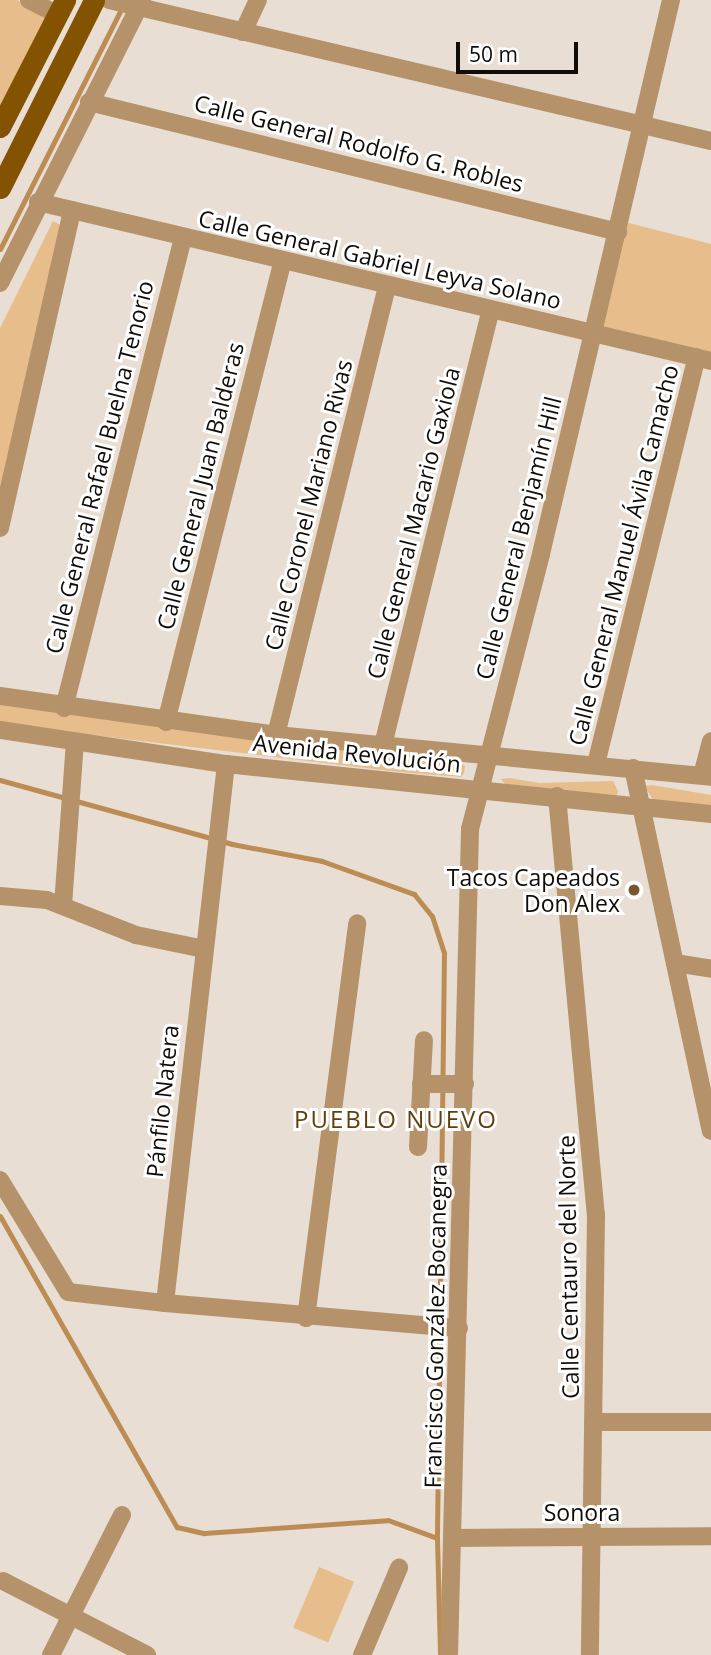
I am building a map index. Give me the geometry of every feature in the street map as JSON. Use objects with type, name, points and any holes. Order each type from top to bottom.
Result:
[{"type":"main road","points":[[0,188],[105,0]]},
{"type":"main road","points":[[0,127],[61,7]]},
{"type":"street","points":[[29,0],[61,7]]},
{"type":"street","points":[[105,0],[711,141]]},
{"type":"street","points":[[243,33],[258,0]]},
{"type":"street","name":"Calle General Benjamín Hill","points":[[479,790],[490,756],[618,232],[671,0]]},
{"type":"street","points":[[0,283],[137,6]]},
{"type":"street","name":"Calle General Rodolfo G. Robles","points":[[89,102],[618,232]]},
{"type":"street","name":"Calle General Gabriel Leyva Solano","points":[[38,202],[387,288],[704,359]]},
{"type":"street","points":[[0,528],[72,210]]},
{"type":"street","name":"Calle General Rafael Buelna Tenorio","points":[[64,708],[183,239]]},
{"type":"street","name":"Calle General Juan Balderas","points":[[166,723],[282,262]]},
{"type":"street","name":"Calle Coronel Mariano Rivas","points":[[276,735],[387,288]]},
{"type":"street","name":"Calle General Macario Gaxiola","points":[[383,745],[490,312]]},
{"type":"street","name":"Calle General Manuel Ávila Camacho","points":[[596,764],[704,359]]},
{"type":"street","name":"Avenida Revolución","points":[[0,696],[166,723],[707,776]]},
{"type":"street","name":"Avenida Revolución","points":[[0,730],[226,764],[639,803],[711,814]]},
{"type":"street","points":[[63,905],[75,741]]},
{"type":"street","points":[[707,776],[711,741]]},
{"type":"street","name":"Pánfilo Natera","points":[[165,1303],[215,842],[226,764]]},
{"type":"street","points":[[633,768],[709,1104],[711,1131]]},
{"type":"street","name":"Francisco González Bocanegra","points":[[449,1655],[454,1538],[445,1327],[464,1084],[470,829],[479,790]]},
{"type":"street","name":"Calle Centauro del Norte","points":[[557,796],[593,1150],[595,1422],[590,1655]]},
{"type":"street","points":[[0,896],[63,905],[136,935],[204,948]]},
{"type":"street","points":[[306,1318],[357,923]]},
{"type":"street","points":[[675,963],[711,969]]},
{"type":"street","points":[[418,1147],[424,1040]]},
{"type":"street","points":[[421,1083],[464,1084]]},
{"type":"street","points":[[0,1180],[68,1292],[306,1318],[445,1327]]},
{"type":"street","points":[[595,1422],[711,1422]]},
{"type":"street","points":[[51,1655],[122,1515]]},
{"type":"street","name":"Sonora","points":[[454,1538],[711,1536]]},
{"type":"street","points":[[362,1655],[399,1568]]},
{"type":"street","points":[[3,1581],[147,1655]]},
{"type":"shaded area","points":[[0,0],[17,0],[50,14],[0,125]]},
{"type":"shaded area","points":[[53,221],[64,227],[0,490],[0,328]]},
{"type":"shaded area","points":[[625,222],[711,244],[711,358],[596,330]]},
{"type":"shaded area","points":[[0,701],[455,760],[465,766],[464,773],[461,777],[399,772],[0,724]]},
{"type":"shaded area","points":[[501,779],[539,783],[613,781],[618,791],[617,795],[510,790]]},
{"type":"shaded area","points":[[644,786],[711,795],[711,811],[654,801]]},
{"type":"shaded area","points":[[319,1567],[354,1582],[328,1643],[293,1628]]},
{"type":"waterway","points":[[0,249],[123,6]]},
{"type":"waterway","points":[[0,780],[232,844],[322,861],[414,894],[432,916],[444,953],[437,1538]]},
{"type":"waterway","points":[[0,1216],[177,1527],[204,1533],[388,1520],[437,1538],[440,1655]]},
{"type":"place","name":"Tacos Capeados Don Alex","points":[[634,890]]},
{"type":"district","name":"PUEBLO NUEVO","points":[[396,1119]]}]
